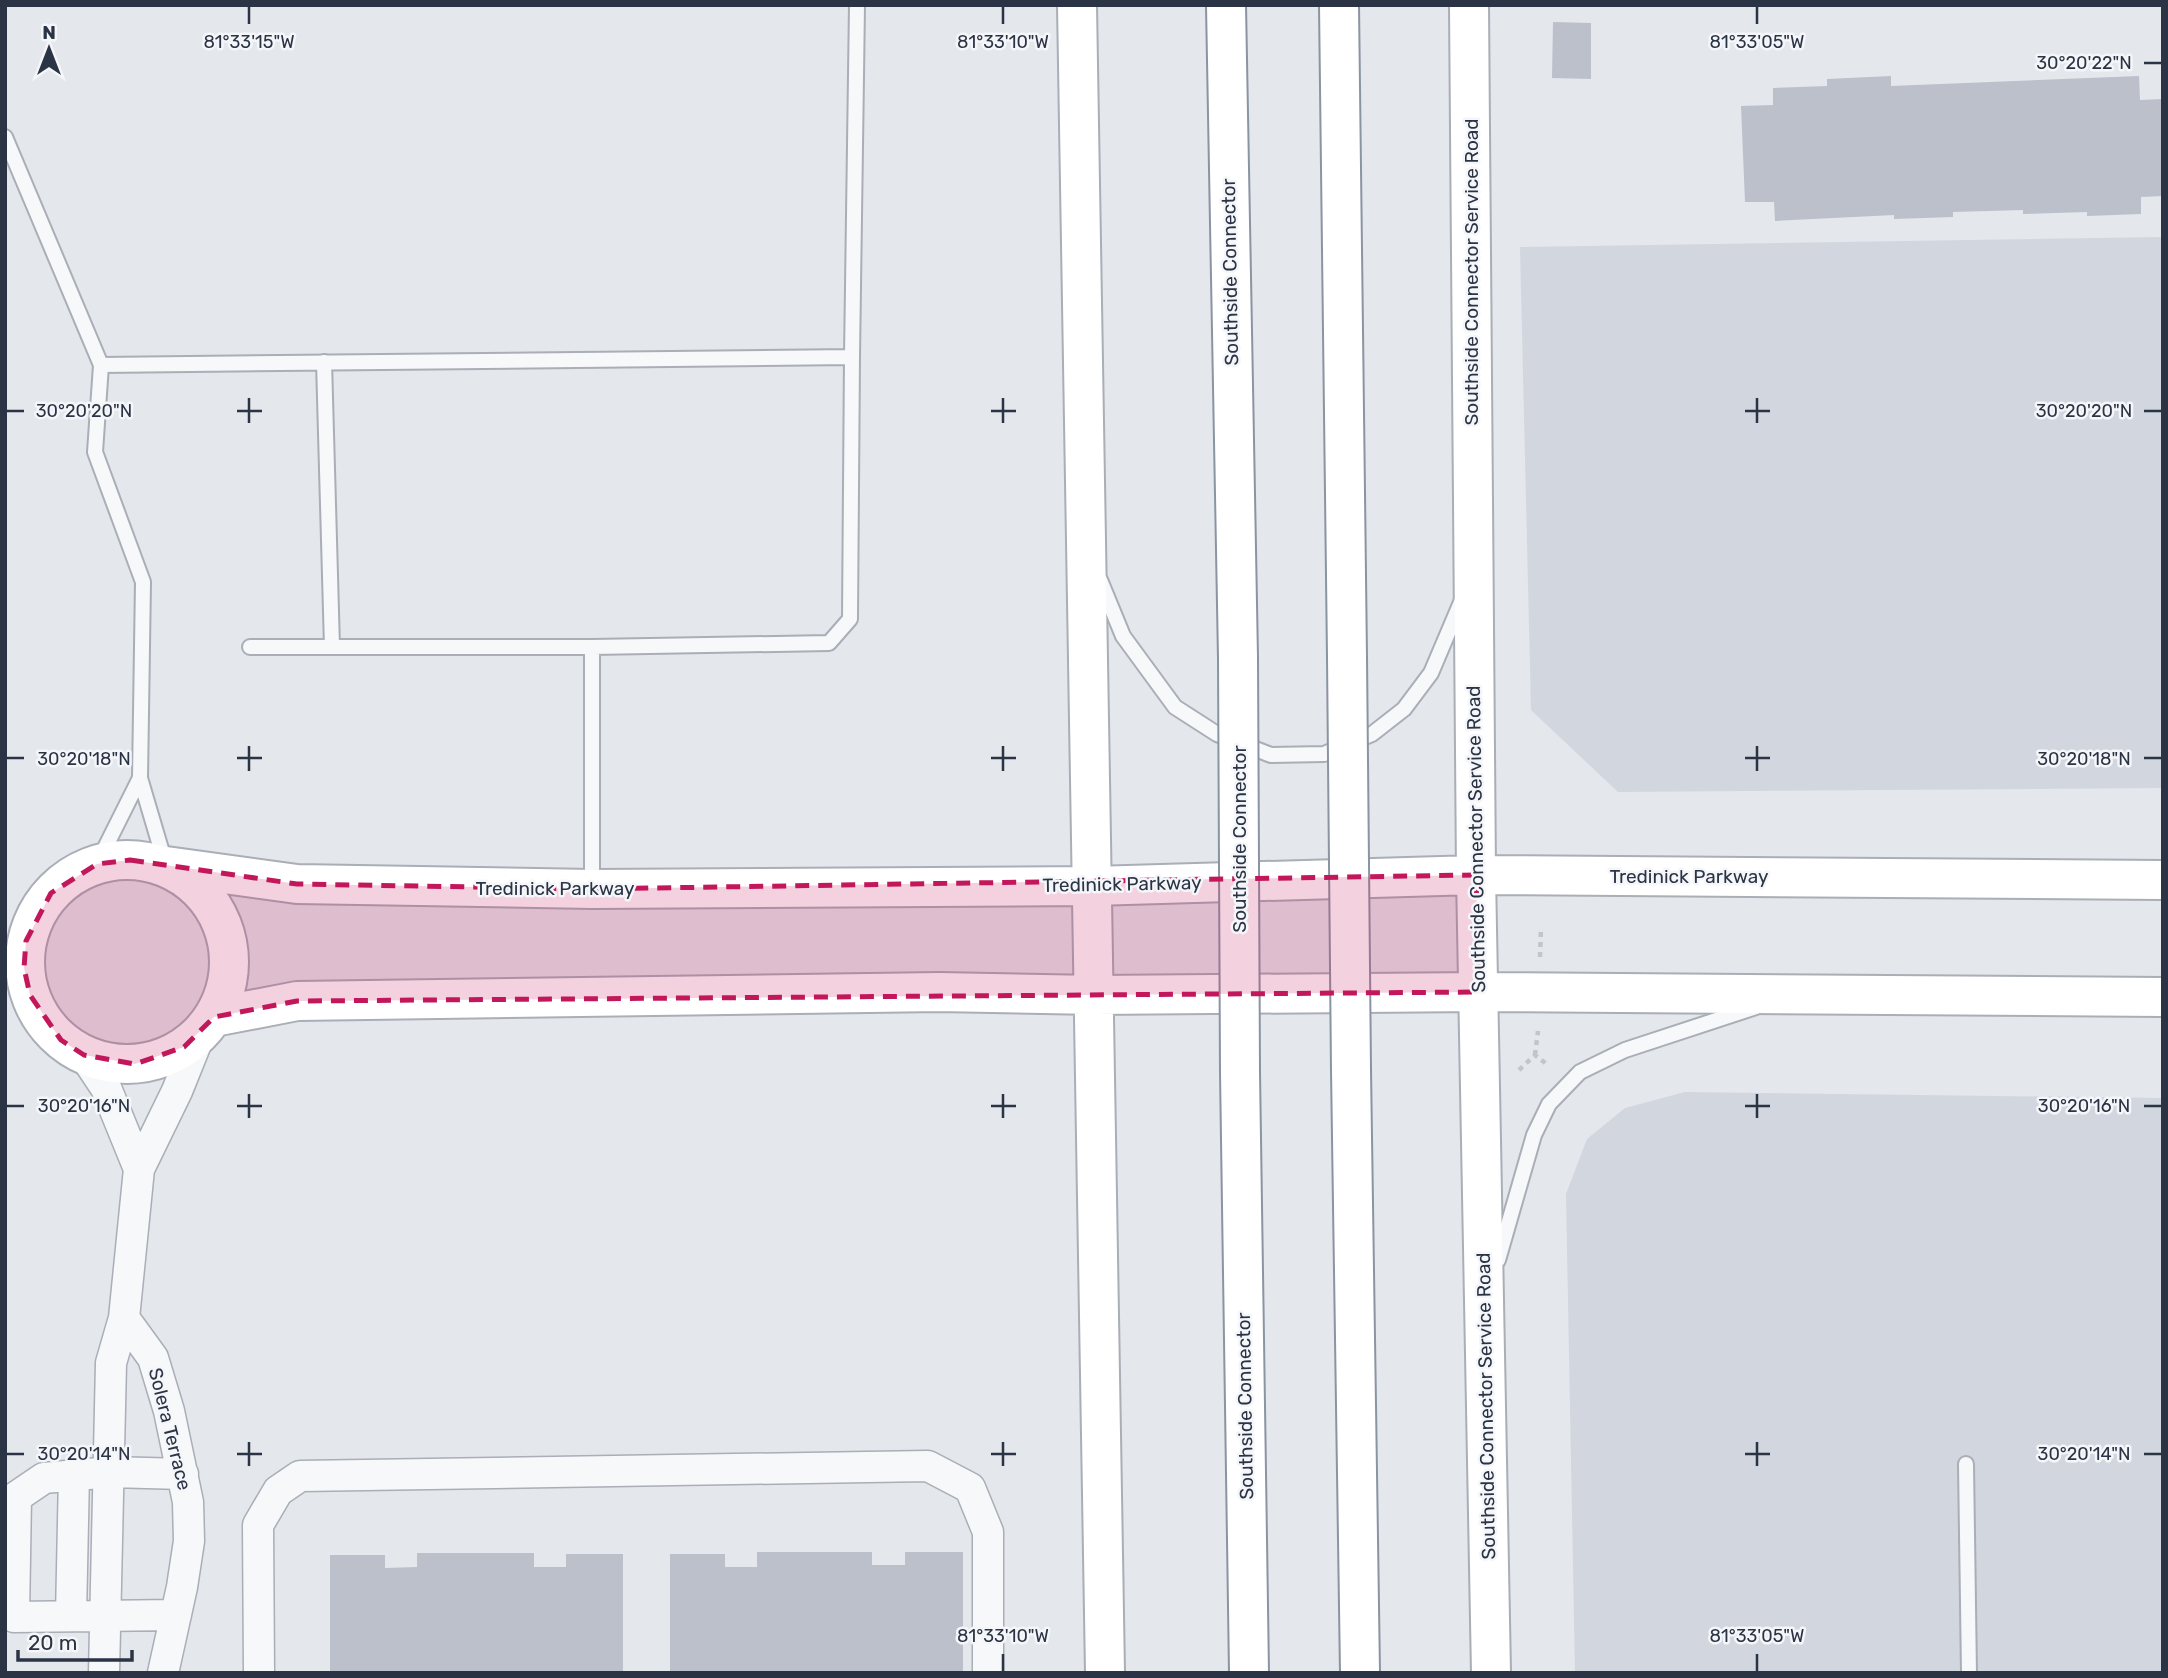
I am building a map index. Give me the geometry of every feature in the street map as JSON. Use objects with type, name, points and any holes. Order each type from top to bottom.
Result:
[{"type":"main road","points":[[1077,5],[1105,1673]]},
{"type":"main road","name":"Southside Connector","points":[[1226,5],[1238,658],[1240,1072],[1249,1673]]},
{"type":"main road","points":[[1339,5],[1360,1673]]},
{"type":"main road","name":"Southside Connector Service Road","points":[[1469,5],[1476,875],[1491,1673]]},
{"type":"main road","points":[[5,944],[35,915],[51,892],[72,875],[97,864],[130,860],[166,866],[191,881],[212,902],[225,929],[230,960],[226,990],[208,1023],[184,1047],[160,1059],[135,1064],[108,1062],[83,1055],[61,1040],[42,1020],[16,1005],[5,1004]]},
{"type":"main road","name":"Tredinick Parkway","points":[[166,866],[297,884],[592,889],[1093,886],[1476,875],[2163,880]]},
{"type":"main road","points":[[35,915],[26,941],[24,968],[30,995],[42,1020]]},
{"type":"main road","points":[[208,1023],[298,1001],[939,992],[1095,995],[1479,992],[2163,997]]},
{"type":"street","points":[[104,1673],[111,1363],[124,1318],[139,1169],[208,1023]]},
{"type":"street","points":[[83,1055],[106,1088],[139,1169]]},
{"type":"street","name":"Solera Terrace","points":[[124,1318],[153,1358],[169,1411],[188,1502],[189,1541],[163,1673]]},
{"type":"street","points":[[259,1673],[258,1525],[278,1491],[300,1476],[928,1466],[970,1488],[988,1532],[988,1673]]},
{"type":"street","points":[[176,1615],[14,1617],[16,1497],[44,1478],[110,1472],[183,1474]]},
{"type":"street","points":[[71,1616],[74,1475]]},
{"type":"lane","points":[[250,647],[592,647],[829,643],[850,619],[856,5]]},
{"type":"lane","points":[[5,138],[101,365],[96,452],[143,582],[140,778],[166,866]]},
{"type":"lane","points":[[101,365],[852,357]]},
{"type":"lane","points":[[324,362],[332,647]]},
{"type":"lane","points":[[1087,550],[1123,636],[1175,707],[1217,734],[1271,755],[1324,754],[1372,734],[1404,709],[1431,673],[1473,575]]},
{"type":"lane","points":[[592,647],[592,889]]},
{"type":"lane","points":[[97,864],[140,778]]},
{"type":"lane","points":[[1484,1308],[1534,1135],[1549,1104],[1580,1072],[1625,1050],[1793,995]]},
{"type":"lane","points":[[1966,1464],[1969,1673]]},
{"type":"path","points":[[1540,971],[1541,929]]},
{"type":"path","points":[[1510,1077],[1535,1055],[1538,1027]]},
{"type":"path","points":[[1535,1055],[1549,1067]]},
{"type":"highlighted area","points":[[130,860],[297,884],[592,889],[1476,875],[1479,992],[297,1001],[214,1017],[184,1047],[135,1064],[84,1055],[61,1040],[30,995],[24,968],[26,941],[51,893],[97,864]]},
{"type":"shaded area","points":[[2163,237],[2163,788],[1618,792],[1531,710],[1520,247]]},
{"type":"shaded area","points":[[1685,1092],[2163,1098],[2163,1673],[1575,1673],[1566,1194],[1587,1139],[1625,1108]]},
{"type":"building","points":[[1553,22],[1591,23],[1591,79],[1552,78]]},
{"type":"building","points":[[1891,76],[1891,86],[2139,76],[2140,100],[2163,99],[2163,196],[2141,197],[2141,214],[2023,214],[2023,210],[1953,212],[1953,217],[1894,219],[1894,215],[1775,221],[1774,202],[1745,202],[1741,106],[1773,105],[1773,88],[1827,86],[1827,79]]},
{"type":"building","points":[[757,1552],[872,1552],[872,1565],[905,1565],[905,1552],[963,1552],[963,1673],[670,1673],[670,1554],[725,1554],[725,1567],[757,1567]]},
{"type":"building","points":[[417,1553],[534,1553],[534,1567],[566,1567],[566,1554],[623,1554],[623,1673],[330,1673],[330,1555],[385,1555],[385,1568],[417,1567]]}]
